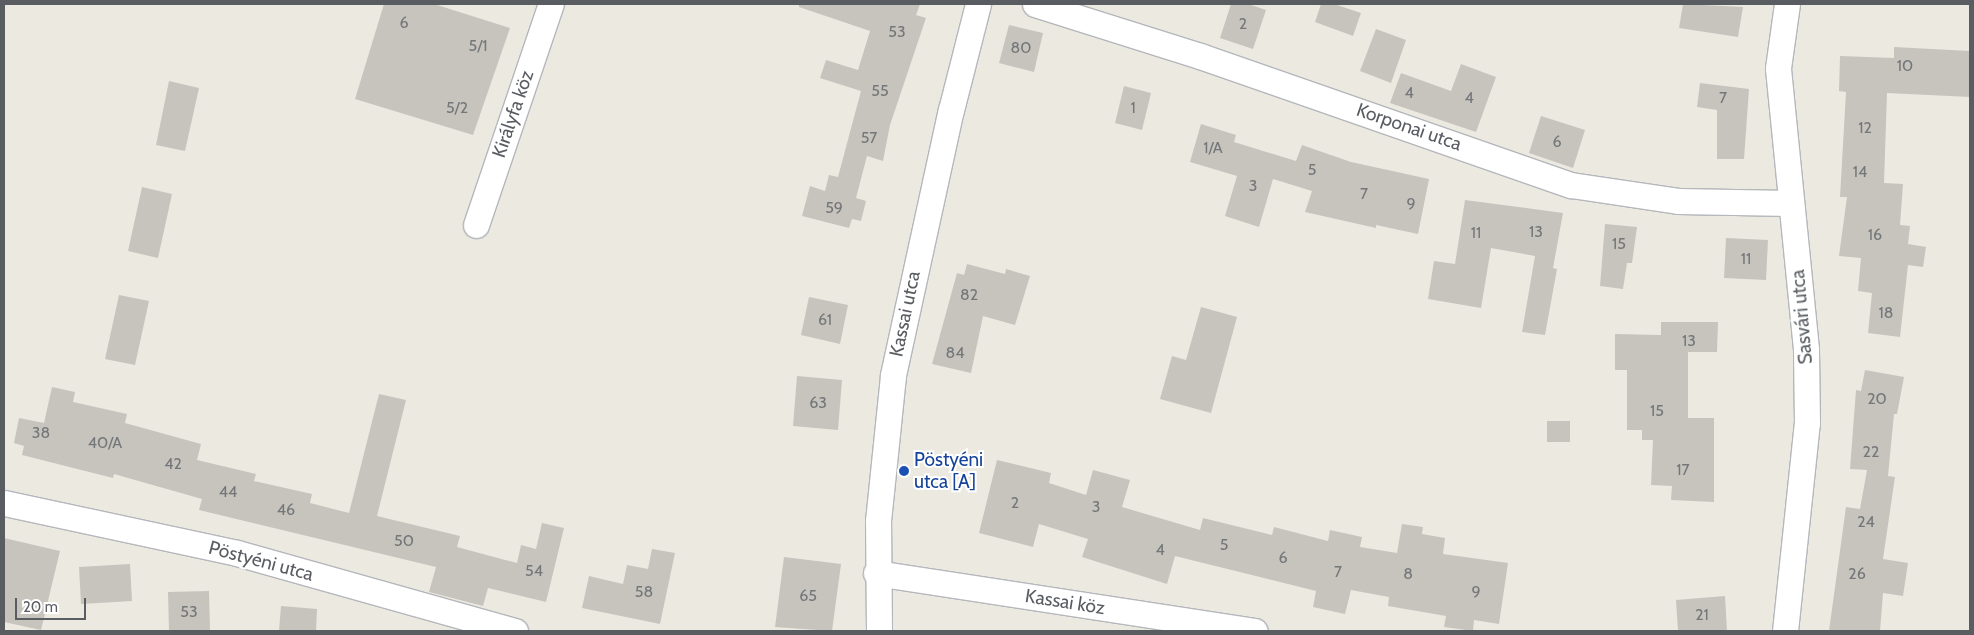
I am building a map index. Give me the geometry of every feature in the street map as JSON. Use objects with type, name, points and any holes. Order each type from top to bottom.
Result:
[{"type":"street","name":"Királyfa köz","points":[[476,224],[551,4]]},
{"type":"street","name":"Kassai utca","points":[[879,631],[876,573],[881,474],[893,375],[944,139],[978,4]]},
{"type":"street","name":"Korponai utca","points":[[1035,4],[1200,56],[1571,184],[1678,201],[1791,203]]},
{"type":"street","name":"Sasvári utca","points":[[1785,631],[1807,423],[1806,349],[1778,68],[1787,4]]},
{"type":"street","name":"Pöstyéni utca","points":[[4,503],[237,553],[515,631]]},
{"type":"street","name":"Kassai köz","points":[[876,573],[1254,631]]},
{"type":"building","points":[[384,4],[434,4],[510,28],[473,135],[355,99]]},
{"type":"building","points":[[799,4],[920,4],[916,15],[926,18],[890,125],[883,161],[867,156],[856,198],[866,201],[861,221],[852,219],[849,228],[802,216],[810,186],[825,191],[829,175],[838,177],[861,91],[820,78],[826,60],[858,70],[870,31],[799,7]]},
{"type":"building","points":[[1231,4],[1248,4],[1266,10],[1253,49],[1220,38]]},
{"type":"building","points":[[1321,4],[1334,4],[1361,13],[1353,36],[1315,22]]},
{"type":"building","points":[[1683,4],[1743,7],[1738,37],[1679,28]]},
{"type":"building","points":[[1009,25],[1043,33],[1034,72],[999,63]]},
{"type":"building","points":[[1376,29],[1406,40],[1391,83],[1360,71]]},
{"type":"building","points":[[1894,47],[1970,51],[1970,97],[1887,93],[1884,183],[1903,184],[1900,225],[1910,226],[1908,244],[1926,247],[1923,267],[1908,265],[1900,337],[1868,333],[1872,293],[1858,291],[1861,258],[1839,256],[1847,197],[1840,197],[1846,92],[1839,91],[1840,56],[1894,58]]},
{"type":"building","points":[[1461,64],[1496,77],[1476,132],[1390,103],[1401,73],[1451,91]]},
{"type":"building","points":[[169,81],[199,88],[185,151],[156,145]]},
{"type":"building","points":[[1700,83],[1749,89],[1744,159],[1717,159],[1717,110],[1697,107]]},
{"type":"building","points":[[1124,86],[1151,93],[1142,130],[1115,123]]},
{"type":"building","points":[[1541,116],[1585,130],[1573,168],[1529,153]]},
{"type":"building","points":[[1201,124],[1236,135],[1234,142],[1296,161],[1302,145],[1351,162],[1429,179],[1418,234],[1376,225],[1376,228],[1305,212],[1312,191],[1273,179],[1259,227],[1225,216],[1237,176],[1190,162]]},
{"type":"building","points":[[142,187],[172,194],[158,258],[128,251]]},
{"type":"building","points":[[1465,200],[1563,213],[1553,268],[1557,269],[1545,335],[1522,332],[1535,256],[1491,248],[1481,308],[1428,299],[1434,261],[1455,264]]},
{"type":"building","points":[[1605,224],[1637,227],[1632,263],[1627,263],[1623,289],[1600,286]]},
{"type":"building","points":[[1726,238],[1768,240],[1766,280],[1724,278]]},
{"type":"building","points":[[967,264],[1005,274],[1006,269],[1030,276],[1015,325],[983,316],[971,373],[932,364],[957,273],[964,275]]},
{"type":"building","points":[[119,295],[149,301],[135,365],[105,359]]},
{"type":"building","points":[[809,297],[848,305],[840,344],[801,335]]},
{"type":"building","points":[[1201,307],[1237,317],[1211,413],[1160,399],[1172,356],[1186,360]]},
{"type":"building","points":[[1661,322],[1718,322],[1717,352],[1688,352],[1688,418],[1714,418],[1714,502],[1671,500],[1672,486],[1651,485],[1653,440],[1642,440],[1642,430],[1627,430],[1627,370],[1615,370],[1615,334],[1661,335]]},
{"type":"building","points":[[1865,370],[1904,377],[1897,414],[1894,414],[1888,476],[1895,477],[1883,559],[1908,563],[1903,596],[1883,593],[1880,631],[1829,631],[1846,507],[1860,509],[1867,470],[1850,469],[1856,390],[1861,391]]},
{"type":"building","points":[[797,376],[842,380],[838,430],[793,426]]},
{"type":"building","points":[[52,387],[75,392],[73,402],[127,414],[125,423],[201,444],[197,460],[256,474],[254,481],[312,494],[310,503],[349,513],[379,394],[406,400],[377,516],[460,536],[457,547],[517,563],[521,545],[536,549],[542,523],[564,528],[546,602],[488,588],[483,606],[429,592],[436,567],[199,510],[202,499],[114,474],[113,478],[22,455],[24,446],[14,443],[19,418],[44,423]]},
{"type":"building","points":[[1547,421],[1570,421],[1570,442],[1547,442]]},
{"type":"building","points":[[997,460],[1051,473],[1049,483],[1086,495],[1093,470],[1130,480],[1122,507],[1200,530],[1203,518],[1272,535],[1274,527],[1328,541],[1330,530],[1362,537],[1360,547],[1397,553],[1402,524],[1423,527],[1422,534],[1445,538],[1443,554],[1508,563],[1499,624],[1474,620],[1473,631],[1444,627],[1446,616],[1388,606],[1389,597],[1351,590],[1345,614],[1313,607],[1316,591],[1175,556],[1167,584],[1082,557],[1088,539],[1039,524],[1033,547],[979,533]]},
{"type":"building","points":[[4,538],[60,551],[41,630],[4,622]]},
{"type":"building","points":[[652,549],[675,553],[660,624],[582,608],[589,576],[623,584],[627,565],[648,569]]},
{"type":"building","points":[[784,557],[841,564],[832,631],[775,627]]},
{"type":"building","points":[[130,564],[132,601],[81,604],[79,567]]},
{"type":"building","points":[[209,591],[210,631],[169,631],[168,592]]},
{"type":"building","points":[[1725,596],[1727,631],[1678,631],[1676,600]]},
{"type":"building","points":[[281,606],[317,609],[316,631],[279,631]]},
{"type":"place","name":"Pöstyéni utca [A]","points":[[904,471]]}]
